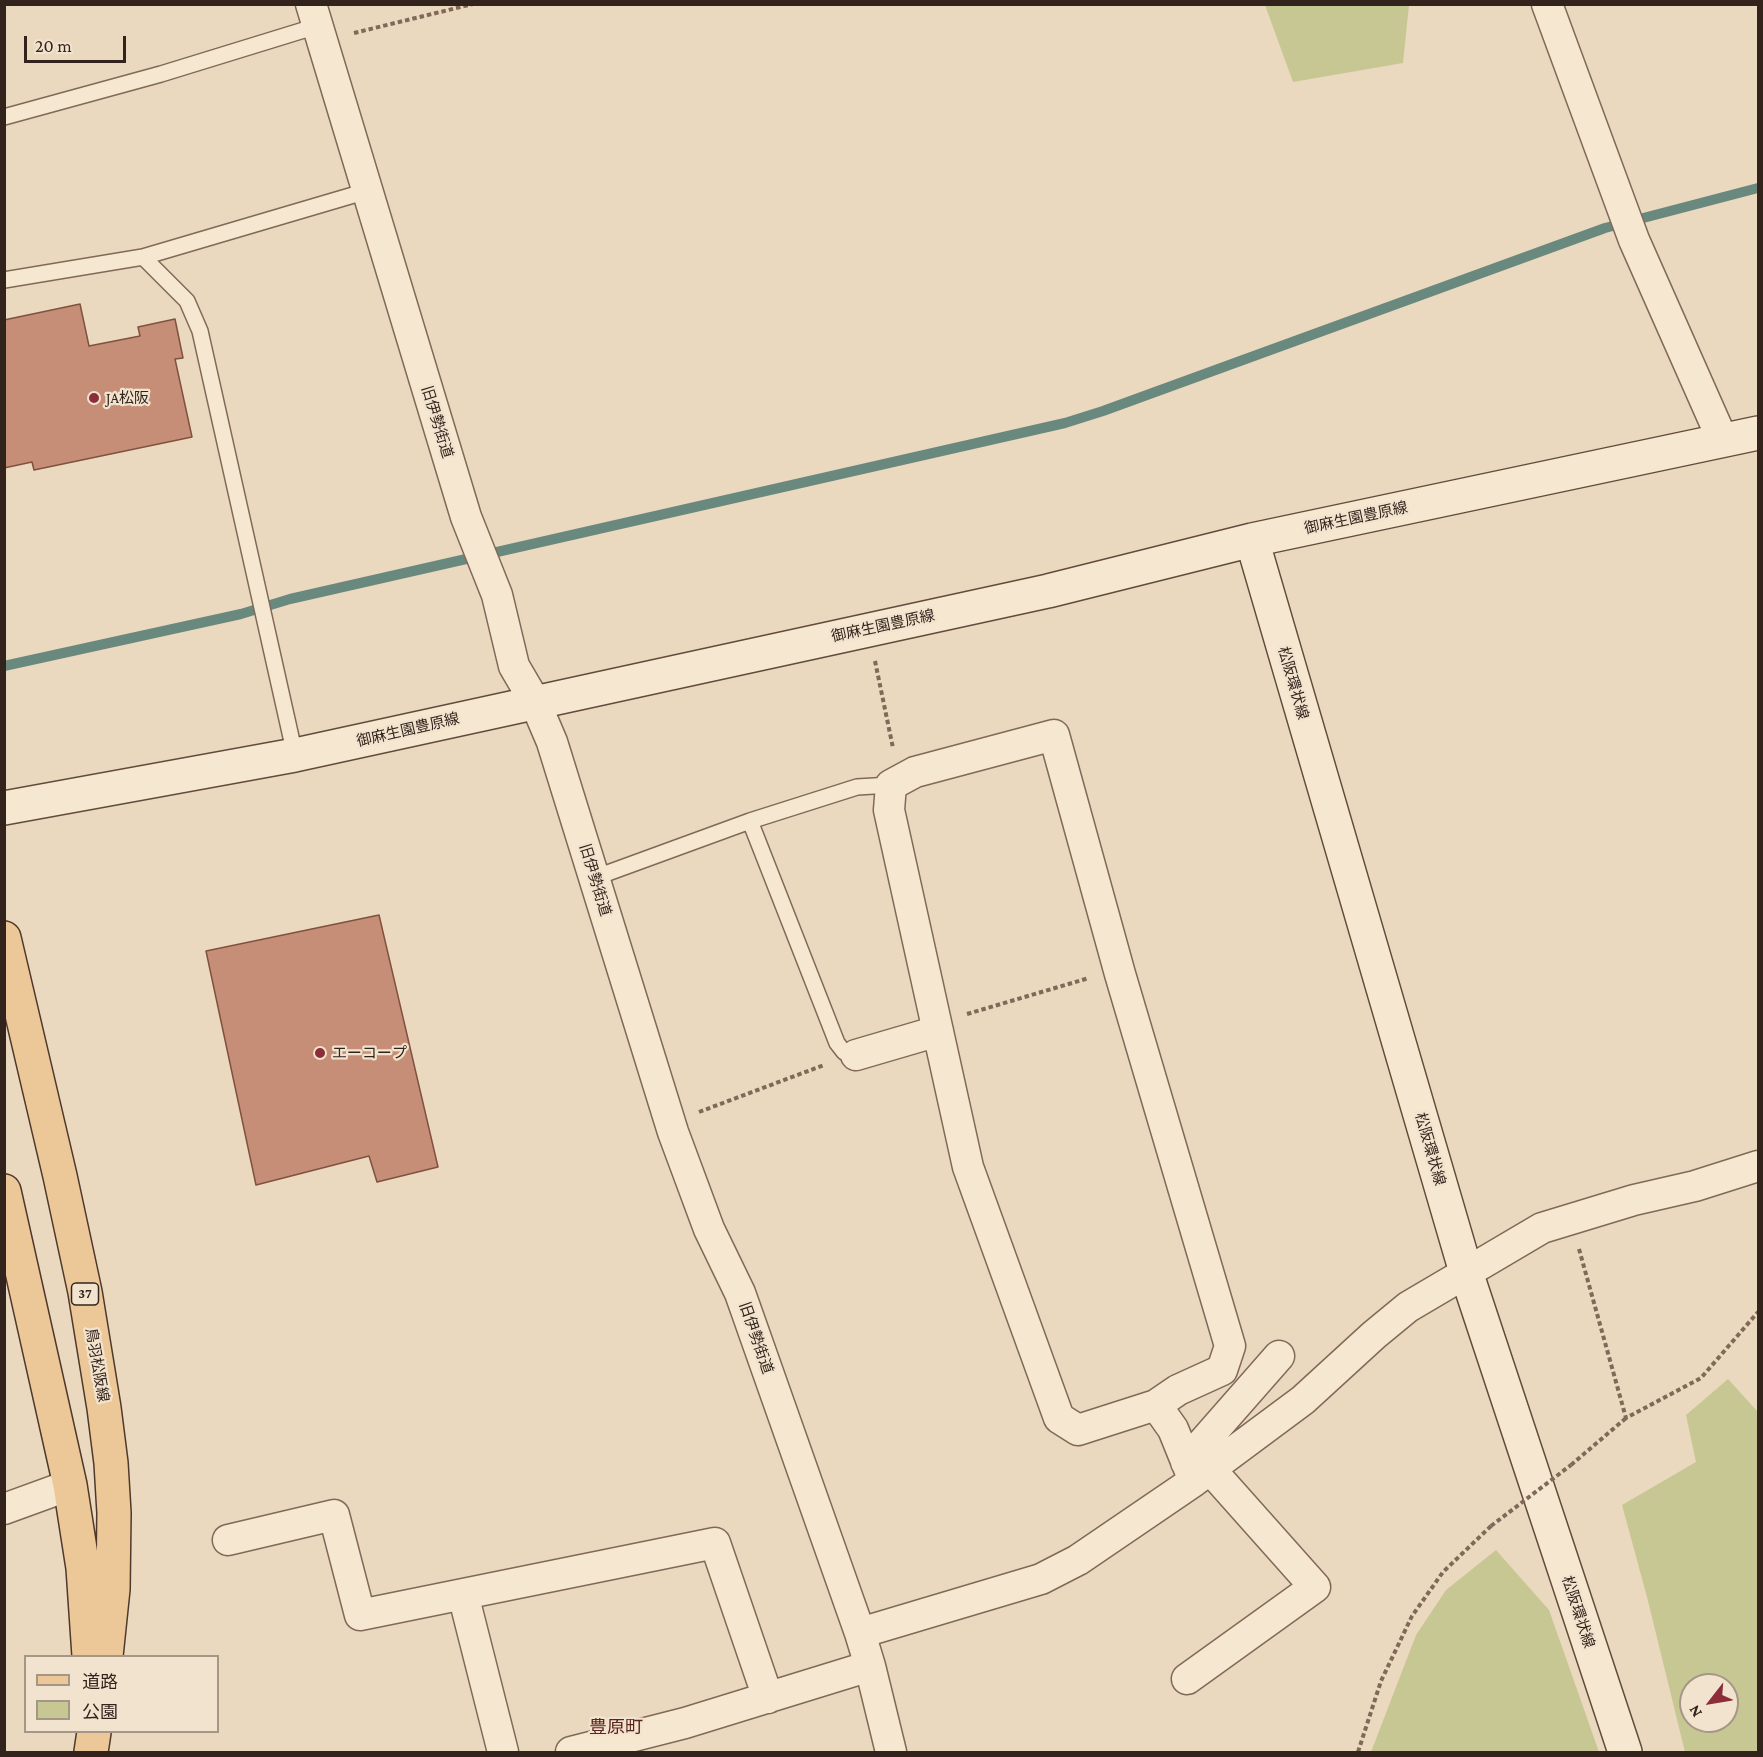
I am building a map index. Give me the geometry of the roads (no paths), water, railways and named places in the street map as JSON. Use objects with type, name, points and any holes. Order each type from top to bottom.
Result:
[{"type":"main road","name":"御麻生園豊原線","points":[[4,808],[295,755],[1048,591],[1252,540],[1758,433]]},
{"type":"main road","name":"松阪環状線","points":[[1252,540],[1466,1272],[1625,1752]]},
{"type":"main road","name":"鳥羽松阪線","points":[[4,938],[85,1292],[104,1408],[111,1462],[114,1523],[113,1588],[106,1655]]},
{"type":"main road","points":[[4,1191],[13,1269],[70,1485],[83,1568],[89,1655]]},
{"type":"street","points":[[1547,4],[1634,240],[1723,441]]},
{"type":"street","name":"旧伊勢街道","points":[[316,24],[466,518],[497,595],[514,666],[535,702],[552,742],[670,1123],[709,1229],[740,1293],[860,1633],[891,1752]]},
{"type":"street","points":[[1054,735],[1119,970],[1230,1346],[1222,1370],[1178,1390],[1156,1405],[1078,1430],[1059,1418],[968,1167],[889,810],[896,783],[915,772],[1054,735]]},
{"type":"street","points":[[850,1053],[938,1031]]},
{"type":"street","points":[[860,1633],[1041,1579],[1078,1560],[1197,1471],[1303,1400],[1408,1307],[1542,1228],[1634,1200],[1695,1186],[1758,1166]]},
{"type":"street","points":[[1197,1471],[1279,1356]]},
{"type":"street","points":[[1156,1405],[1197,1471],[1315,1587],[1186,1679]]},
{"type":"street","points":[[4,1509],[70,1485]]},
{"type":"street","points":[[228,1540],[334,1515],[360,1615],[714,1543],[768,1698]]},
{"type":"street","points":[[463,1594],[503,1752]]},
{"type":"street","points":[[571,1752],[685,1723],[870,1666]]},
{"type":"lane","points":[[4,117],[161,74],[316,24]]},
{"type":"lane","points":[[4,280],[143,257],[367,192]]},
{"type":"lane","points":[[143,257],[187,301],[200,331],[295,755]]},
{"type":"lane","points":[[594,878],[750,821],[858,787],[896,783]]},
{"type":"lane","points":[[750,821],[837,1043],[850,1053]]},
{"type":"waterway","points":[[4,666],[241,614],[290,599],[1065,423],[1605,228],[1758,188]]},
{"type":"place","name":"JA松阪","points":[[94,398]]},
{"type":"place","name":"エーコープ","points":[[320,1053]]},
{"type":"district","name":"豊原町","points":[[616,1727]]}]
